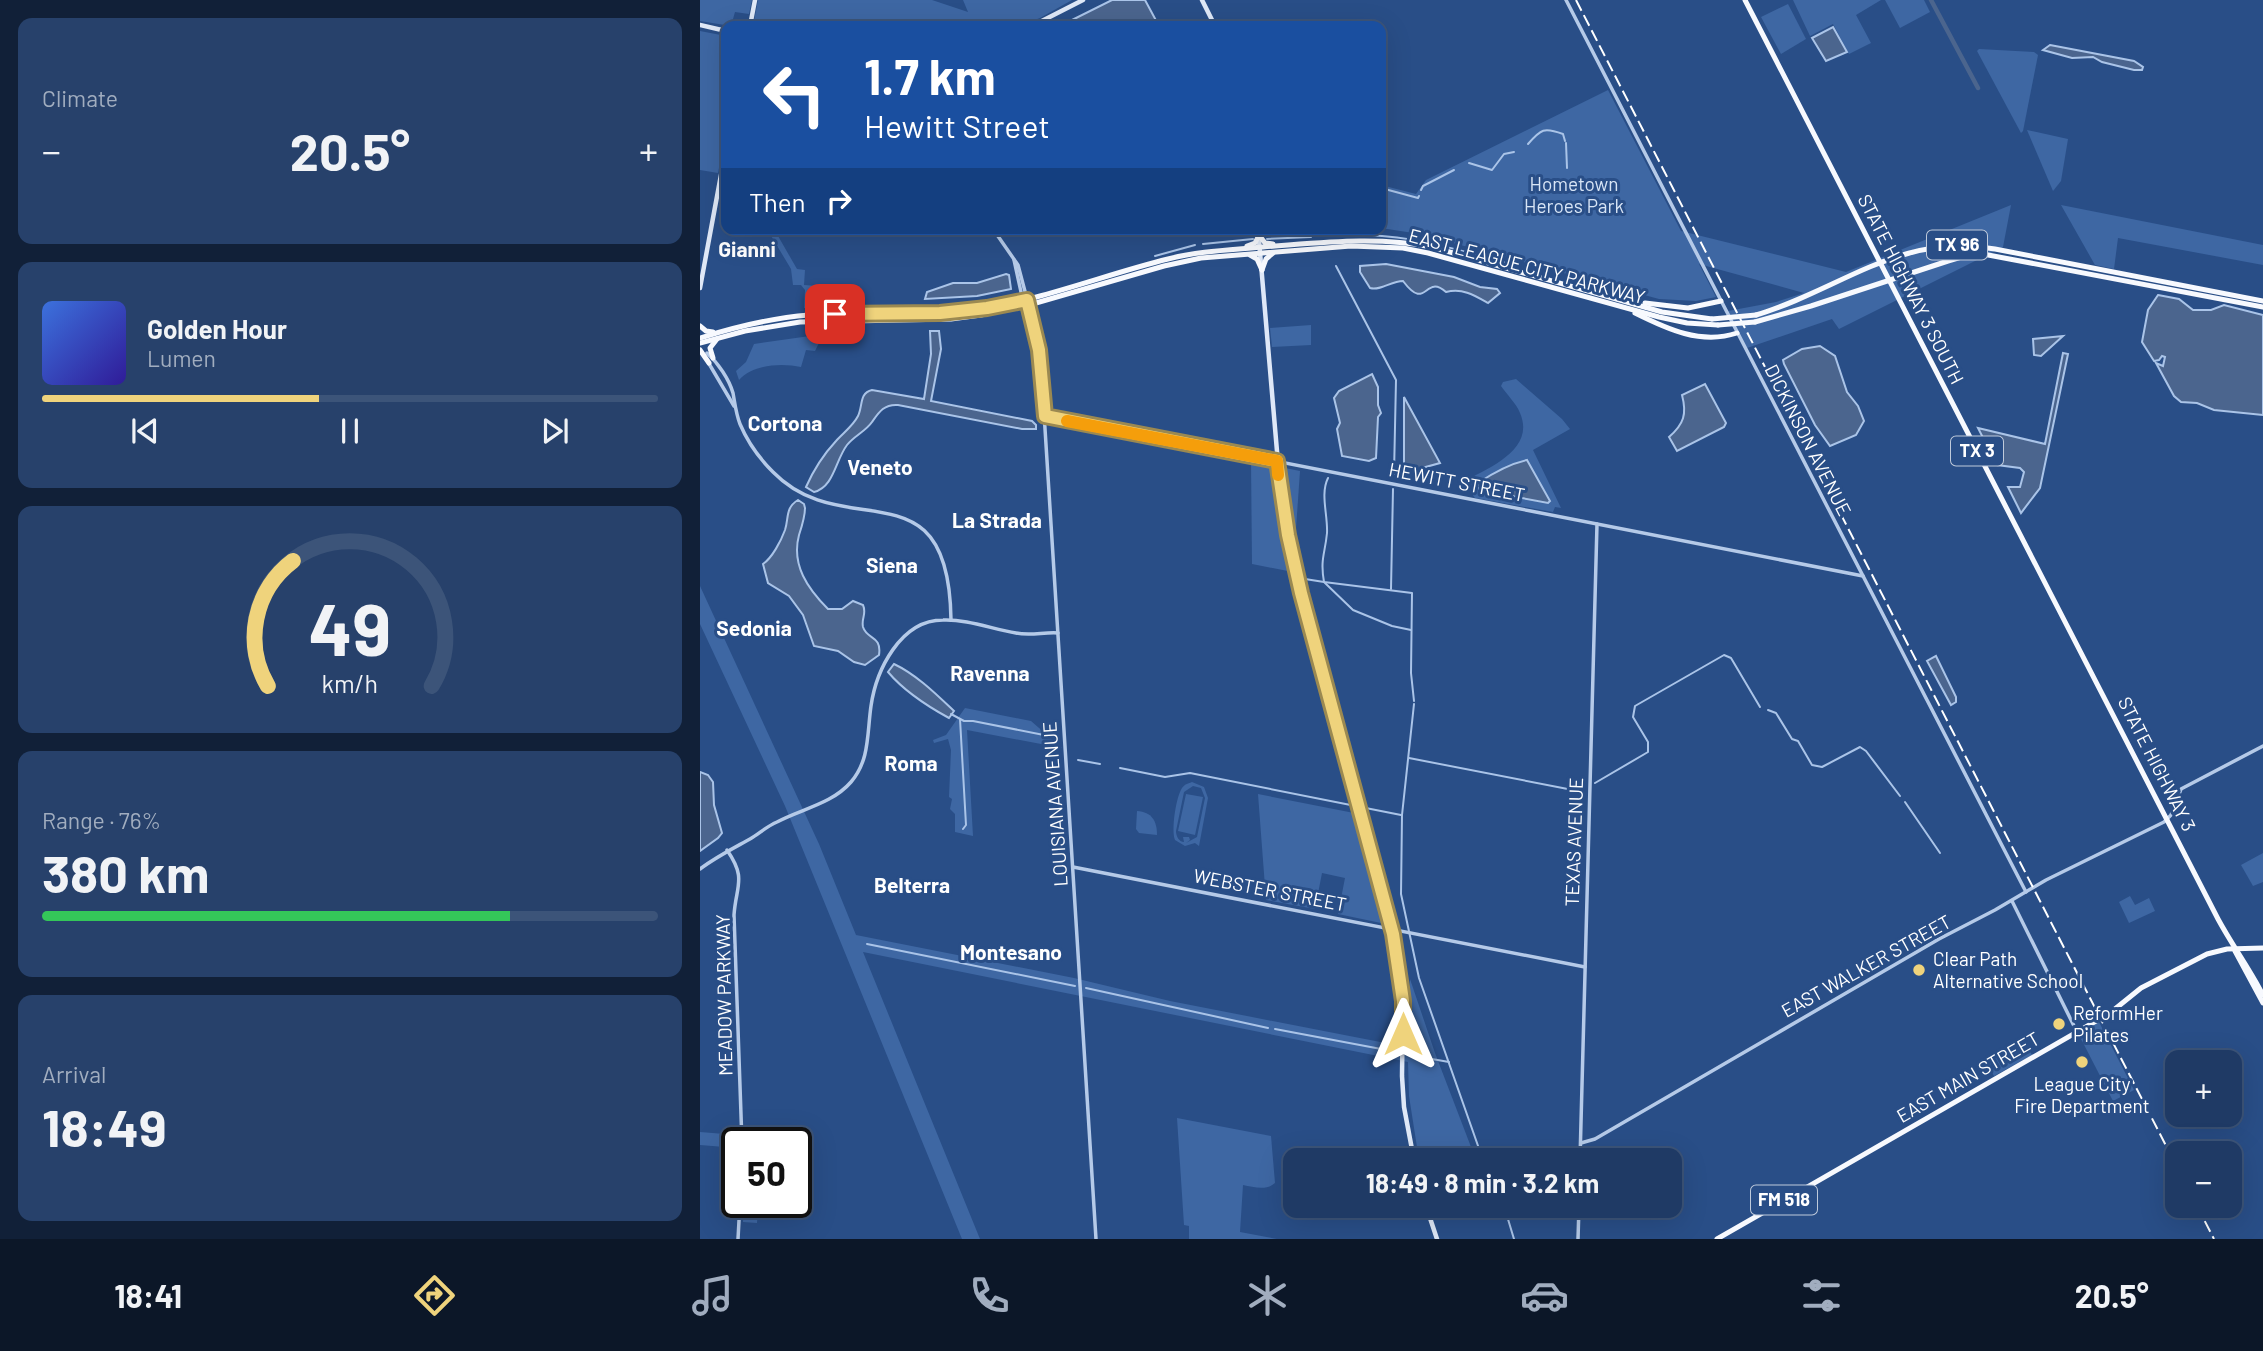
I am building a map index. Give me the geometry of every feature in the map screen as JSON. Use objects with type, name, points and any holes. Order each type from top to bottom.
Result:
[{"type":"main road","points":[[751,21],[755,0]]},
{"type":"main road","points":[[1042,21],[1083,0]]},
{"type":"main road","points":[[1202,0],[1212,21]]},
{"type":"main road","name":"STATE HIGHWAY 3 SOUTH","points":[[1745,0],[2050,593]]},
{"type":"main road","points":[[700,26],[721,30]]},
{"type":"main road","points":[[700,288],[721,175]]},
{"type":"main road","points":[[1220,250],[1252,245],[1257,235]]},
{"type":"main road","points":[[1259,235],[1277,461],[1292,553],[1392,929],[1403,1001],[1402,1076],[1411,1148]]},
{"type":"main road","points":[[1261,235],[1266,243],[1290,245]]},
{"type":"main road","name":"EAST LEAGUE CITY PARKWAY","points":[[701,339],[718,338],[774,325],[839,320],[951,319],[1025,303],[1174,263],[1240,255],[1290,245],[1358,240],[1392,241],[1442,250],[1623,307],[1687,323],[1718,325],[1755,318],[1842,296],[1888,279]]},
{"type":"main road","name":"TX 96","points":[[1880,263],[1916,250],[1973,245],[2263,307]]},
{"type":"main road","name":"EAST LEAGUE CITY PARKWAY","points":[[701,339],[730,329],[784,317],[940,313],[1025,303],[1168,259],[1220,250],[1277,251],[1351,246],[1403,248],[1519,274],[1662,312],[1712,319],[1755,318],[1880,263]]},
{"type":"main road","points":[[1262,271],[1267,256],[1277,251]]},
{"type":"main road","name":"TX 96","points":[[1888,279],[1968,255],[1983,254],[2036,260],[2263,301]]},
{"type":"main road","points":[[1240,255],[1255,257],[1262,271]]},
{"type":"main road","points":[[1583,290],[1673,308],[1695,307],[1721,301]]},
{"type":"main road","points":[[1623,307],[1696,337],[1712,338],[1737,332]]},
{"type":"main road","points":[[839,320],[853,314]]},
{"type":"main road","points":[[700,326],[710,332],[730,329]]},
{"type":"main road","points":[[711,360],[710,348],[718,338]]},
{"type":"main road","points":[[700,350],[711,360]]},
{"type":"main road","name":"STATE HIGHWAY 3","points":[[2050,593],[2263,1003]]},
{"type":"main road","name":"FM 518","points":[[2235,949],[2263,948]]},
{"type":"main road","name":"STATE HIGHWAY 3","points":[[2235,949],[2241,954],[2263,995]]},
{"type":"main road","name":"EAST MAIN STREET","points":[[1717,1239],[2119,1007],[2141,988],[2207,954],[2235,949]]},
{"type":"main road","points":[[1430,1218],[1437,1239]]},
{"type":"street","name":"DICKINSON AVENUE","points":[[1566,0],[2026,892]]},
{"type":"street","name":"LOUISIANA AVENUE","points":[[997,235],[1020,271],[1035,356],[1040,367],[1045,416],[1096,1239]]},
{"type":"street","points":[[701,339],[751,447],[771,471],[792,489],[829,504],[896,514],[927,534],[943,558],[948,573],[951,620]]},
{"type":"street","points":[[711,360],[725,376],[732,390],[735,408]]},
{"type":"street","points":[[720,380],[725,376]]},
{"type":"street","name":"HEWITT STREET","points":[[1045,416],[1863,576]]},
{"type":"street","name":"TEXAS AVENUE","points":[[1581,1148],[1597,524]]},
{"type":"street","points":[[700,869],[773,823],[829,799],[851,782],[865,755],[873,692],[886,660],[917,627],[932,621],[951,620],[1021,634],[1058,633]]},
{"type":"street","points":[[2167,819],[2181,789],[2263,746]]},
{"type":"street","name":"EAST WALKER STREET","points":[[1581,1143],[1595,1139],[1939,939],[2046,880],[2167,819]]},
{"type":"street","name":"MEADOW PARKWAY","points":[[727,850],[736,864],[740,878],[734,915],[741,1127]]},
{"type":"street","name":"WEBSTER STREET","points":[[1073,867],[1585,967]]},
{"type":"street","points":[[2012,901],[2077,1031]]},
{"type":"street","points":[[738,1239],[739,1218]]},
{"type":"street","points":[[1578,1239],[1579,1218]]},
{"type":"green space","points":[[700,0],[752,0],[749,14],[735,12],[732,21],[721,21],[721,24],[700,21]]},
{"type":"green space","points":[[758,0],[932,0],[968,12],[963,0],[1072,0],[1032,21],[754,21]]},
{"type":"green space","points":[[1793,0],[1881,0],[1856,15],[1871,43],[1849,54],[1833,24],[1810,36]]},
{"type":"green space","points":[[1885,0],[1924,0],[1930,12],[1900,28]]},
{"type":"green space","points":[[1788,4],[1806,39],[1781,54],[1761,17]]},
{"type":"green space","points":[[700,31],[721,35],[721,156],[718,173],[700,170]]},
{"type":"green space","points":[[1977,51],[2034,52],[2038,55],[2021,133]]},
{"type":"green space","name":"Hometown Heroes Park","points":[[1608,90],[1681,231],[1846,272],[2011,205],[2003,247],[1839,329],[1832,319],[1747,348],[1728,311],[1776,302],[1804,293],[1699,264],[1716,297],[1696,301],[1659,299],[1420,234],[1386,229],[1386,186],[1416,194],[1426,180]]},
{"type":"green space","points":[[2027,130],[2068,139],[2061,181],[2053,191]]},
{"type":"green space","points":[[2061,205],[2263,245],[2263,265],[2118,238],[2114,269],[2095,265]]},
{"type":"green space","points":[[771,235],[777,235],[797,269],[805,270],[804,285],[830,287],[832,306],[804,308],[805,290],[801,285],[793,285],[791,269]]},
{"type":"green space","points":[[1311,325],[1311,345],[1272,347],[1270,328]]},
{"type":"green space","points":[[817,335],[822,337],[815,351],[806,350],[801,367],[768,366],[752,371],[739,380],[736,371],[746,362],[754,344]]},
{"type":"green space","points":[[1516,379],[1570,429],[1533,450],[1561,508],[1555,507],[1553,512],[1475,498],[1463,482],[1496,464],[1516,447],[1523,426],[1520,413],[1501,386],[1503,382]]},
{"type":"green space","points":[[1251,461],[1300,471],[1293,572],[1252,564]]},
{"type":"green space","points":[[700,586],[819,844],[856,935],[1406,1047],[1410,979],[1471,1148],[1417,1148],[1409,1096],[1408,1062],[863,952],[980,1239],[962,1239],[785,806],[700,624]]},
{"type":"green space","points":[[965,708],[1031,721],[1062,748],[967,730],[973,836],[955,832],[955,814],[950,809],[952,799],[949,797],[951,750],[948,739],[934,743],[933,740],[946,735]]},
{"type":"green space","points":[[1192,782],[1204,787],[1208,798],[1199,846],[1195,843],[1185,846],[1175,840],[1174,822],[1182,788]],"holes":[[[1193,786],[1201,788],[1205,798],[1197,837],[1186,843],[1190,840],[1189,837],[1183,837],[1182,842],[1176,831],[1184,792]]]},
{"type":"green space","points":[[1186,794],[1203,797],[1195,835],[1178,831]]},
{"type":"green space","points":[[1258,794],[1354,813],[1384,921],[1381,923],[1338,914],[1345,878],[1322,873],[1315,909],[1266,900]]},
{"type":"green space","points":[[1137,811],[1153,818],[1157,835],[1139,833],[1136,829]]},
{"type":"green space","points":[[2263,853],[2263,882],[2253,886],[2241,865]]},
{"type":"green space","points":[[2130,896],[2135,905],[2149,898],[2155,911],[2129,923],[2119,902]]},
{"type":"green space","points":[[2099,1022],[2134,1090],[2113,1101],[2079,1035]]},
{"type":"green space","points":[[2025,1041],[2032,1055],[1994,1076],[1986,1062]]},
{"type":"green space","points":[[1177,1118],[1271,1136],[1275,1183],[1264,1188],[1243,1185],[1240,1232],[1277,1239],[1189,1239],[1189,1226],[1184,1225]]},
{"type":"green space","points":[[700,1132],[721,1134],[721,1147],[700,1145]]},
{"type":"green space","points":[[743,1218],[757,1218],[757,1223],[743,1222]]},
{"type":"shaded area","points":[[1112,0],[1145,0],[1156,21],[1070,21]]},
{"type":"shaded area","points":[[1833,27],[1847,52],[1826,61],[1812,38]]},
{"type":"shaded area","points":[[2050,45],[2134,61],[2143,67],[2142,70],[2134,70],[2093,57],[2072,58],[2043,50]]},
{"type":"shaded area","points":[[1386,264],[1454,277],[1480,287],[1497,289],[1500,293],[1488,303],[1468,293],[1446,292],[1439,287],[1417,294],[1403,281],[1370,288],[1360,272],[1360,266]]},
{"type":"shaded area","points":[[1009,275],[1011,289],[977,296],[925,299],[927,292],[953,283],[977,283]]},
{"type":"shaded area","points":[[2158,295],[2179,299],[2193,310],[2211,310],[2224,305],[2263,315],[2263,415],[2214,410],[2197,403],[2181,402],[2174,396],[2156,363],[2163,366],[2165,357],[2154,361],[2142,342],[2148,310]]},
{"type":"shaded area","points":[[930,331],[939,331],[941,349],[931,401],[1032,421],[1036,429],[1022,429],[898,405],[889,406],[882,409],[847,445],[826,485],[814,492],[806,487],[831,446],[856,420],[865,394],[872,390],[924,399],[931,354]]},
{"type":"shaded area","points":[[2063,336],[2041,356],[2034,355],[2033,339]]},
{"type":"shaded area","points":[[1820,346],[1835,356],[1847,392],[1858,406],[1864,421],[1856,435],[1830,446],[1815,425],[1783,360],[1802,349]]},
{"type":"shaded area","points":[[2063,353],[2068,354],[2040,488],[2021,513],[2008,487],[2020,487],[2024,472],[2020,468],[1997,465],[1978,428],[2045,444]]},
{"type":"shaded area","points":[[1372,374],[1378,387],[1381,413],[1378,417],[1376,458],[1369,461],[1342,456],[1337,429],[1340,423],[1334,398],[1339,391]]},
{"type":"shaded area","points":[[1705,384],[1726,423],[1724,427],[1677,451],[1669,437],[1683,418],[1682,395]]},
{"type":"shaded area","points":[[1404,397],[1440,463],[1404,473]]},
{"type":"shaded area","points":[[1527,460],[1550,501],[1548,503],[1480,490],[1477,487],[1478,483],[1495,472]]},
{"type":"shaded area","points":[[798,500],[805,508],[797,546],[803,576],[828,609],[842,609],[853,601],[863,605],[863,627],[876,641],[879,649],[879,655],[865,665],[854,662],[838,651],[814,646],[803,615],[789,596],[768,583],[763,564],[779,544],[789,510]]},
{"type":"shaded area","points":[[1936,656],[1956,697],[1956,702],[1951,705],[1927,661]]},
{"type":"shaded area","points":[[894,664],[918,679],[954,711],[949,718],[901,686],[888,672]]},
{"type":"shaded area","points":[[700,772],[708,775],[713,782],[714,805],[722,833],[700,851]]},
{"type":"waterway","points":[[1931,0],[1978,88]]},
{"type":"waterway","points":[[1528,144],[1540,132],[1547,130],[1563,134],[1565,141]]},
{"type":"waterway","points":[[1566,143],[1567,168]]},
{"type":"waterway","points":[[1469,163],[1492,170],[1504,154],[1514,152]]},
{"type":"waterway","points":[[1421,190],[1423,186],[1454,170]]},
{"type":"waterway","points":[[1386,189],[1418,198],[1419,196]]},
{"type":"waterway","points":[[1319,236],[1396,237],[1441,245],[1514,265]]},
{"type":"waterway","points":[[1267,239],[1311,237]]},
{"type":"waterway","points":[[1203,244],[1253,239]]},
{"type":"waterway","points":[[1155,256],[1195,245]]},
{"type":"waterway","points":[[1336,266],[1396,380],[1394,474]]},
{"type":"waterway","points":[[1328,478],[1324,498],[1327,533],[1323,562],[1324,582],[1412,593],[1411,673],[1414,701]]},
{"type":"waterway","points":[[1391,589],[1393,489]]},
{"type":"waterway","points":[[1305,579],[1324,582],[1353,610],[1392,626],[1411,630]]},
{"type":"waterway","points":[[1595,783],[1648,752],[1648,742],[1633,717],[1635,706],[1724,655],[1731,658],[1760,707]]},
{"type":"waterway","points":[[1414,704],[1402,815],[1401,894],[1419,978],[1479,1148]]},
{"type":"waterway","points":[[1768,710],[1776,713],[1792,739],[1798,741],[1812,765],[1822,767],[1860,747],[1866,751],[1900,796]]},
{"type":"waterway","points":[[951,714],[964,721],[1054,737]]},
{"type":"waterway","points":[[960,719],[966,825],[963,829]]},
{"type":"waterway","points":[[1409,758],[1578,791],[1583,789]]},
{"type":"waterway","points":[[1078,760],[1100,764]]},
{"type":"waterway","points":[[1120,768],[1165,777],[1190,773],[1401,815]]},
{"type":"waterway","points":[[1905,802],[1940,853]]},
{"type":"waterway","points":[[867,944],[1075,986]]},
{"type":"waterway","points":[[1086,988],[1268,1028]]},
{"type":"waterway","points":[[1275,1029],[1397,1052]]},
{"type":"waterway","points":[[1409,1055],[1449,1062]]},
{"type":"waterway","points":[[1508,1218],[1514,1239]]},
{"type":"railway","points":[[1576,0],[2165,1144]]},
{"type":"railway","points":[[2203,1218],[2214,1239]]},
{"type":"slow traffic","points":[[1067,421],[1277,461],[1278,475]]},
{"type":"place","name":"Clear Path Alternative School","points":[[1919,970]]},
{"type":"place","name":"ReformHer Pilates","points":[[2059,1024]]},
{"type":"place","name":"League City Fire Department","points":[[2082,1062]]},
{"type":"district","name":"Gianni","points":[[747,250]]},
{"type":"district","name":"Cortona","points":[[785,424]]},
{"type":"district","name":"Veneto","points":[[880,468]]},
{"type":"district","name":"La Strada","points":[[997,521]]},
{"type":"district","name":"Siena","points":[[892,566]]},
{"type":"district","name":"Sedonia","points":[[754,629]]},
{"type":"district","name":"Ravenna","points":[[990,674]]},
{"type":"district","name":"Roma","points":[[911,764]]},
{"type":"district","name":"Belterra","points":[[912,886]]},
{"type":"district","name":"Montesano","points":[[1011,953]]},
{"type":"route","points":[[835,314],[940,313],[1027,300],[1039,350],[1045,416],[1277,461],[1281,498],[1301,593],[1393,934],[1403,1001],[1403,1034]]}]
